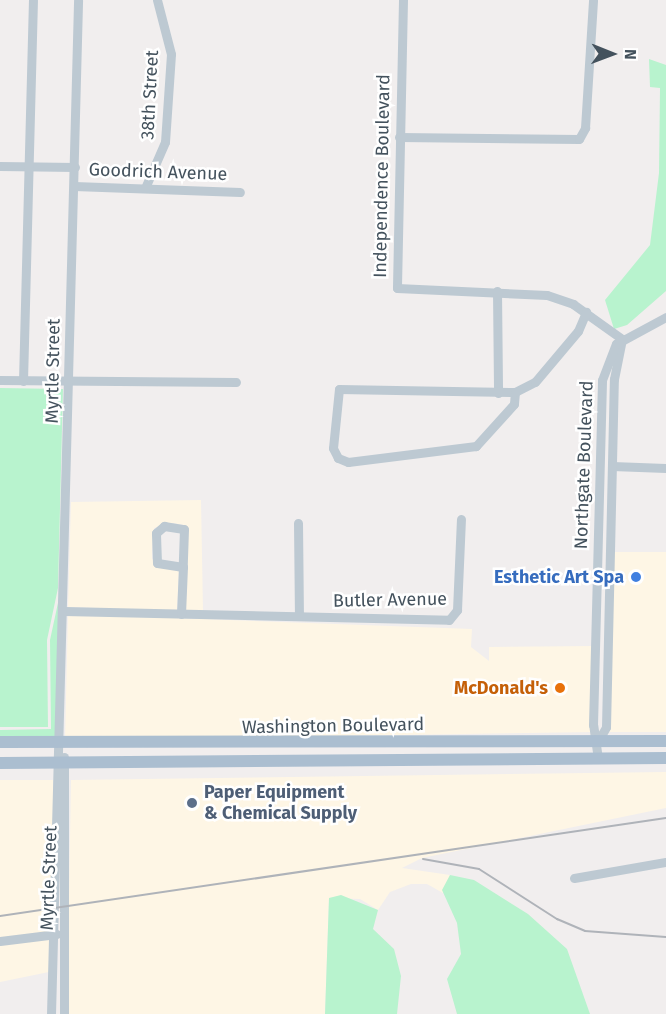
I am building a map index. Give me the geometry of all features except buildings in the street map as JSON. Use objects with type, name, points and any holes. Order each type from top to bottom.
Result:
[{"type":"main road","name":"Washington Boulevard","points":[[0,742],[666,741]]},
{"type":"main road","name":"Washington Boulevard","points":[[0,763],[666,758]]},
{"type":"street","points":[[23,381],[33,0]]},
{"type":"street","name":"Myrtle Street","points":[[64,1014],[61,743],[78,0]]},
{"type":"street","name":"38th Street","points":[[145,189],[165,142],[171,54],[157,0]]},
{"type":"street","name":"Independence Boulevard","points":[[403,0],[397,288],[537,293],[586,312],[622,339]]},
{"type":"street","points":[[399,137],[579,139],[585,128],[593,0]]},
{"type":"street","name":"Goodrich Avenue","points":[[0,166],[75,167]]},
{"type":"street","name":"Goodrich Avenue","points":[[74,186],[240,192]]},
{"type":"street","points":[[497,291],[498,393]]},
{"type":"street","points":[[515,392],[514,404],[476,446],[348,462],[338,458],[333,448],[339,389],[515,392],[535,382],[578,331],[586,312]]},
{"type":"street","points":[[622,339],[666,317]]},
{"type":"street","name":"Northgate Boulevard","points":[[598,741],[606,727],[614,379],[622,339]]},
{"type":"street","name":"Northgate Boulevard","points":[[598,759],[598,741],[593,725],[602,380],[609,355],[622,339]]},
{"type":"street","points":[[0,380],[236,382]]},
{"type":"street","points":[[612,466],[666,468]]},
{"type":"street","name":"Butler Avenue","points":[[64,611],[452,618],[457,610],[461,519]]},
{"type":"street","points":[[298,523],[299,616]]},
{"type":"street","points":[[181,614],[183,567],[184,529],[160,527],[157,562],[183,567]]},
{"type":"street","name":"Myrtle Street","points":[[51,1014],[62,762]]},
{"type":"street","points":[[574,878],[666,862]]},
{"type":"street","points":[[0,941],[64,933]]},
{"type":"shaded area","points":[[201,500],[203,611],[185,611],[184,525],[173,523],[154,528],[152,559],[179,570],[177,611],[68,607],[71,502]]},
{"type":"shaded area","points":[[606,552],[666,552],[666,732],[606,732]]},
{"type":"shaded area","points":[[68,614],[472,629],[471,647],[489,661],[489,647],[596,646],[595,732],[65,740]]},
{"type":"shaded area","points":[[666,772],[666,808],[422,858],[402,868],[450,875],[443,893],[427,884],[411,884],[390,892],[378,910],[360,899],[329,898],[325,1014],[67,1014],[71,780]]},
{"type":"shaded area","points":[[0,780],[53,780],[53,938],[0,938]]},
{"type":"shaded area","points":[[50,938],[49,972],[0,982],[0,945]]},
{"type":"green space","points":[[649,59],[666,65],[666,291],[627,325],[614,329],[605,300],[650,245],[659,173],[660,88],[650,87]]},
{"type":"green space","points":[[0,388],[63,389],[58,588],[47,640],[48,727],[0,727]]},
{"type":"green space","points":[[61,589],[57,740],[0,739],[0,730],[51,729],[50,640]]},
{"type":"green space","points":[[450,875],[474,880],[528,914],[567,949],[590,1014],[457,1014],[447,979],[461,954],[457,923],[442,890]]},
{"type":"green space","points":[[341,895],[378,910],[373,929],[394,949],[401,976],[397,1014],[325,1014],[329,898]]},
{"type":"railway","points":[[0,916],[666,818]]},
{"type":"railway","points":[[423,859],[479,869],[557,919],[585,931],[666,937]]},
{"type":"place","name":"Esthetic Art Spa","points":[[636,577]]},
{"type":"place","name":"McDonald's","points":[[560,688]]},
{"type":"place","name":"Paper Equipment & Chemical Supply","points":[[192,803]]}]
